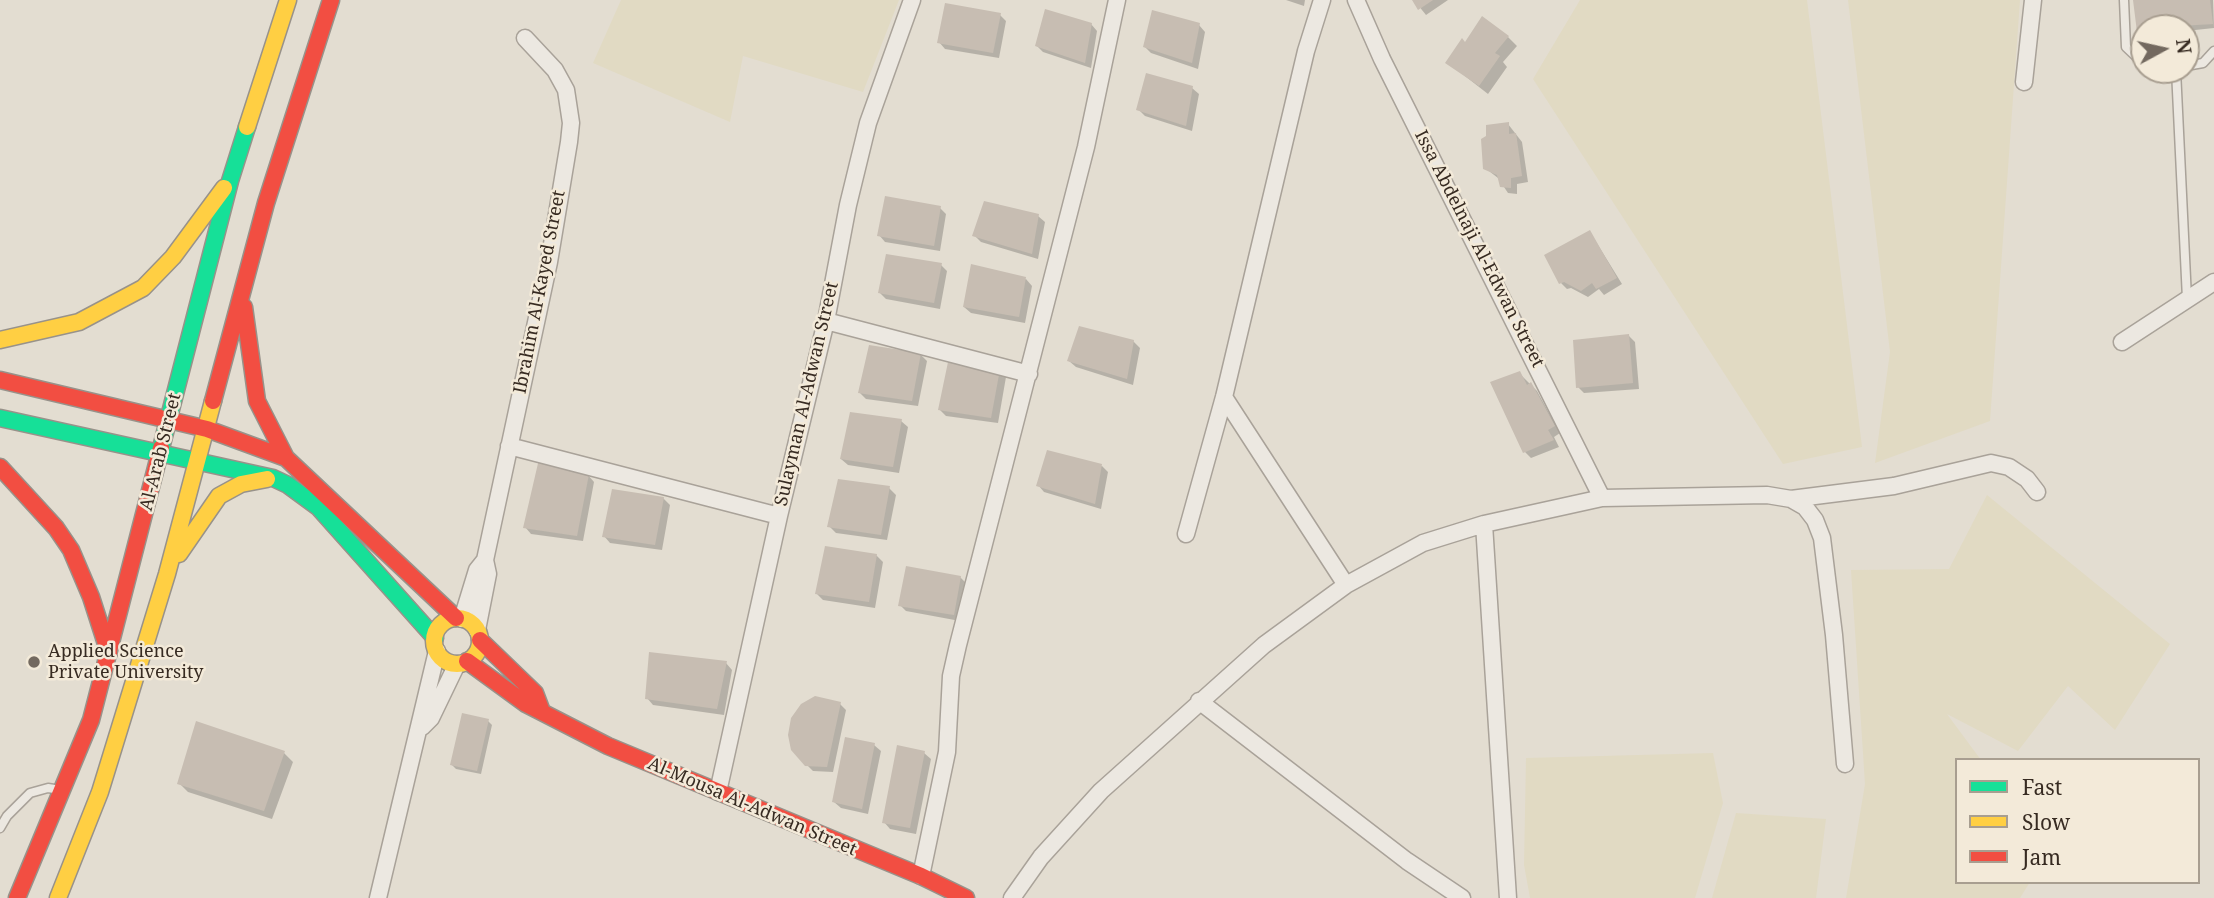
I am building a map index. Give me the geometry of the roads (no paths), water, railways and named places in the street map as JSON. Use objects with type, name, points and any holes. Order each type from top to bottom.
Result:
[{"type":"main road","name":"Al-Arab Street","points":[[17,898],[91,720],[230,181],[288,0]]},
{"type":"main road","name":"Al-Arab Street","points":[[58,898],[100,792],[167,574],[277,166],[331,0]]},
{"type":"main road","points":[[0,340],[79,322],[143,288],[173,257],[230,181]]},
{"type":"main road","points":[[0,418],[273,478],[295,489],[318,507],[436,645],[445,660],[462,663],[477,653],[478,635],[286,458],[257,401],[243,297]]},
{"type":"main road","points":[[0,380],[207,429],[286,458]]},
{"type":"main road","points":[[0,467],[71,550],[92,597],[109,653]]},
{"type":"main road","points":[[167,574],[198,523],[219,496],[241,484],[273,478]]},
{"type":"main road","points":[[436,645],[442,624],[459,619]]},
{"type":"main road","name":"Al-Mousa Al-Adwan Street","points":[[478,635],[535,693],[541,709]]},
{"type":"main road","name":"Al-Mousa Al-Adwan Street","points":[[462,663],[526,705],[541,709],[608,746],[921,876],[966,898]]},
{"type":"street","name":"Sulayman Al-Adwan Street","points":[[718,792],[779,516],[826,321],[867,123],[912,0]]},
{"type":"street","points":[[921,876],[947,752],[951,676],[1086,147],[1117,0]]},
{"type":"street","points":[[1186,534],[1224,397],[1306,51],[1322,0]]},
{"type":"street","name":"Issa Abdelnaji Al-Edwan Street","points":[[1356,0],[1388,71],[1567,423],[1602,498]]},
{"type":"street","points":[[2024,82],[2033,0]]},
{"type":"street","name":"Ibrahim Al-Kayed Street","points":[[478,635],[488,574],[485,560],[549,262],[571,123],[566,90],[560,77],[525,38]]},
{"type":"street","points":[[2122,342],[2214,282]]},
{"type":"street","points":[[826,321],[1029,374]]},
{"type":"street","points":[[1224,397],[1346,585]]},
{"type":"street","points":[[509,446],[779,516]]},
{"type":"street","points":[[1012,898],[1071,821],[1199,701],[1264,645],[1346,585],[1423,543],[1485,524],[1602,498],[1743,494],[1791,499],[1894,486],[1991,463],[2009,467],[2027,479],[2037,492]]},
{"type":"street","points":[[1791,499],[1805,507],[1815,520],[1822,538],[1835,635],[1845,764]]},
{"type":"street","points":[[1485,524],[1508,898]]},
{"type":"street","name":"Ibrahim Al-Kayed Street","points":[[459,619],[477,570],[485,560]]},
{"type":"street","points":[[378,898],[421,729],[436,645]]},
{"type":"street","points":[[421,729],[431,718],[462,663]]},
{"type":"street","points":[[1199,701],[1407,861],[1462,898]]},
{"type":"lane","points":[[2124,0],[2126,47],[2130,51]]},
{"type":"lane","points":[[2200,63],[2214,51]]},
{"type":"lane","points":[[2177,84],[2187,299]]},
{"type":"lane","points":[[0,828],[6,816],[30,793],[48,788],[64,790]]},
{"type":"place","name":"Applied Science Private University","points":[[34,662]]}]
